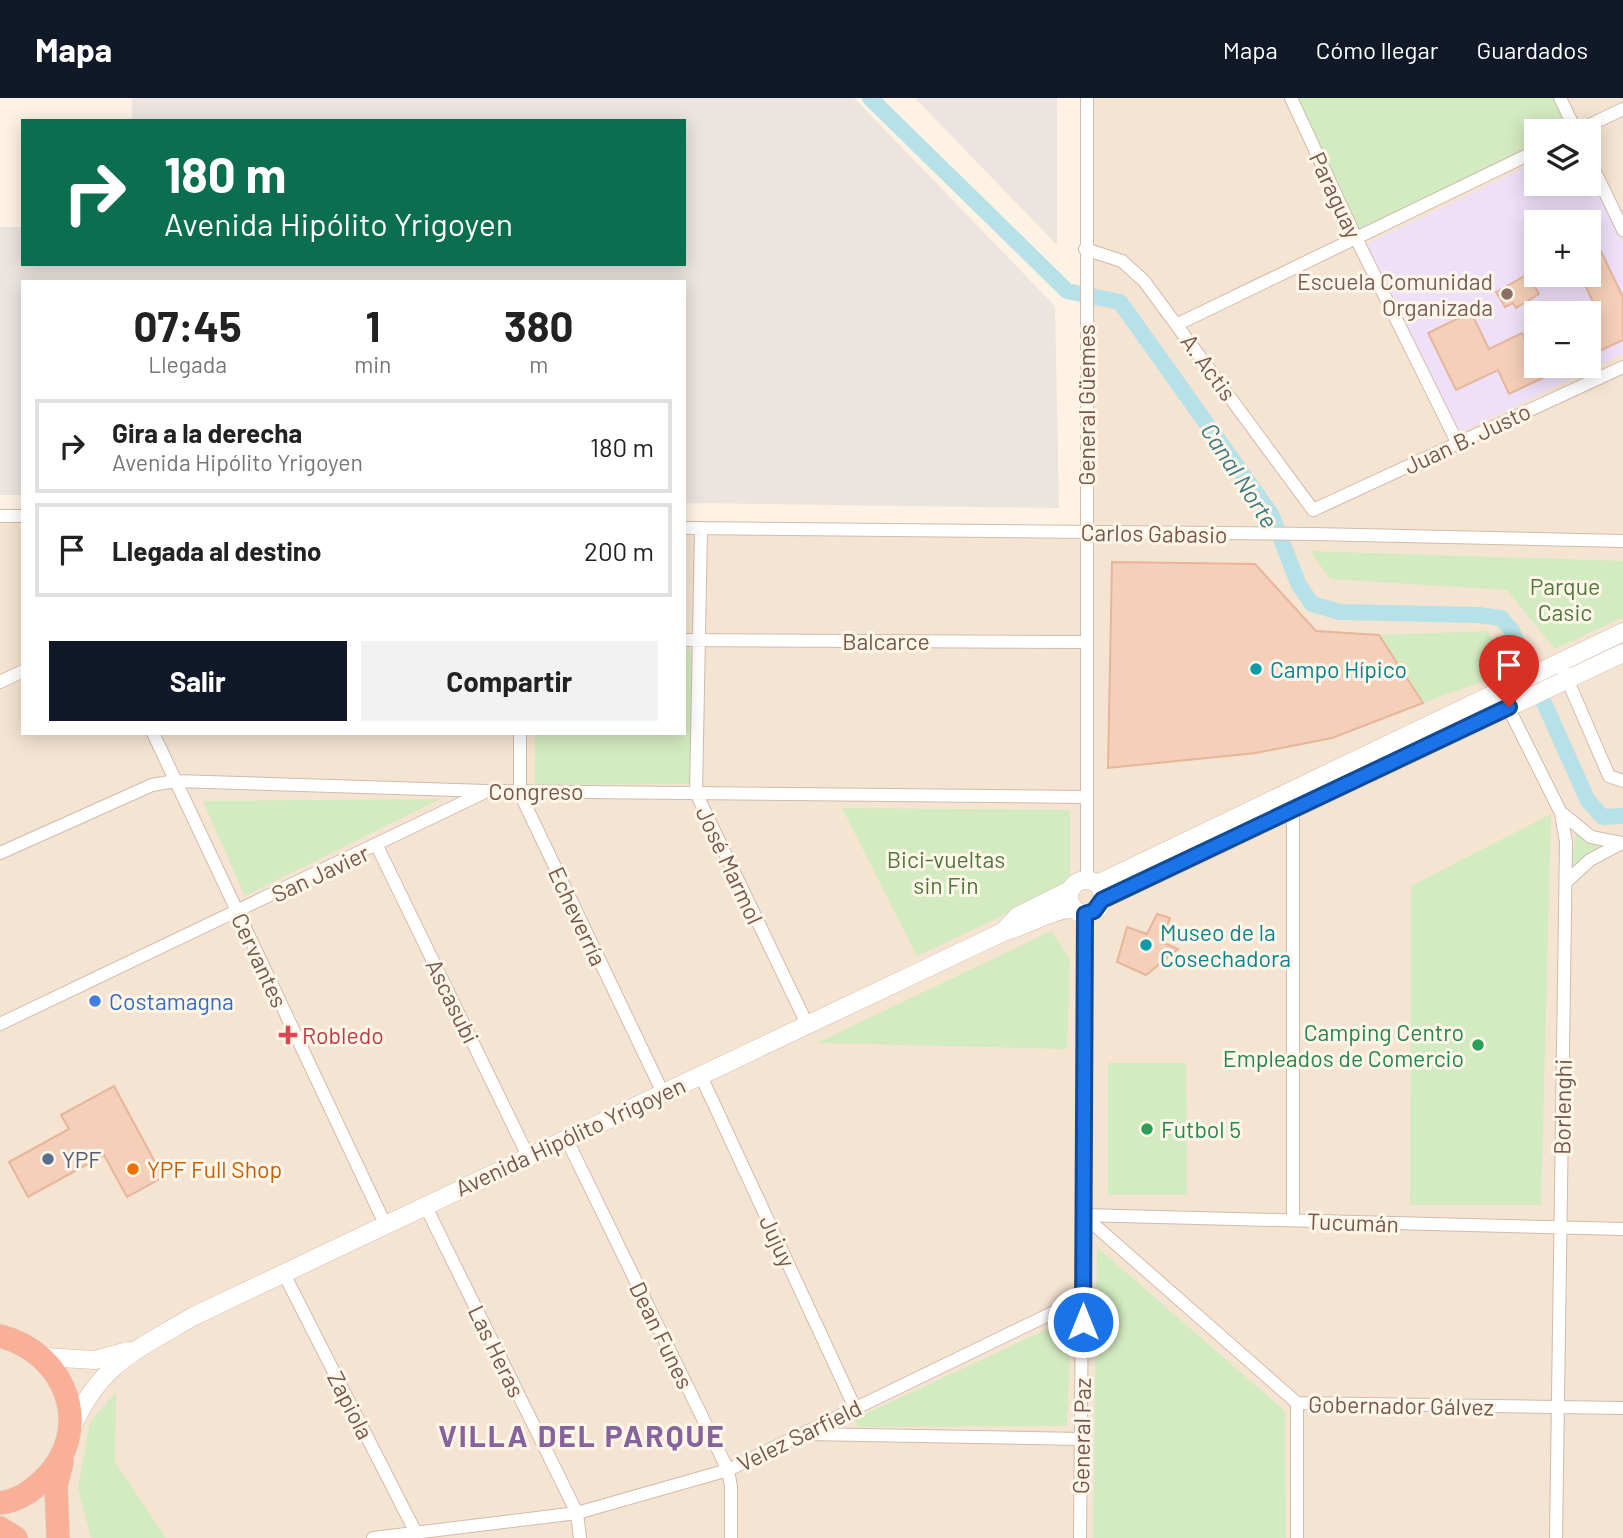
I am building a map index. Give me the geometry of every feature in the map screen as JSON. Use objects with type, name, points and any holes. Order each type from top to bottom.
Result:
[{"type":"highway","points":[[0,1336],[19,1341],[44,1357],[61,1380],[69,1407],[67,1443],[56,1486],[58,1538]]},
{"type":"highway","points":[[0,1503],[32,1490],[52,1472],[67,1443]]},
{"type":"highway","points":[[0,1528],[16,1538]]},
{"type":"street","name":"General Güemes","points":[[1087,98],[1087,797],[1095,888]]},
{"type":"street","name":"Paraguay","points":[[1292,98],[1356,238],[1457,442]]},
{"type":"street","points":[[1560,98],[1570,119]]},
{"type":"street","points":[[1601,119],[1623,109]]},
{"type":"street","points":[[1178,324],[1524,157]]},
{"type":"street","points":[[1601,184],[1623,230]]},
{"type":"street","name":"A. Actis","points":[[1085,249],[1122,261],[1144,282],[1178,324],[1312,510]]},
{"type":"street","name":"Juan B. Justo","points":[[1312,510],[1623,367]]},
{"type":"street","points":[[1309,534],[1312,510]]},
{"type":"street","points":[[0,516],[21,516]]},
{"type":"street","name":"Carlos Gabasio","points":[[686,528],[1309,534],[1623,541]]},
{"type":"street","name":"José Marmol","points":[[701,528],[696,793],[807,1024]]},
{"type":"street","name":"Avenida Hipólito Yrigoyen","points":[[1003,932],[1018,916],[1070,890],[1077,882],[1095,888],[1290,802],[1558,674],[1623,632]]},
{"type":"street","name":"Balcarce","points":[[686,640],[1087,642]]},
{"type":"street","name":"Avenida Hipólito Yrigoyen","points":[[1558,674],[1623,653]]},
{"type":"street","points":[[0,682],[21,672]]},
{"type":"street","points":[[1558,674],[1609,776],[1623,781]]},
{"type":"street","name":"Borlenghi","points":[[1513,696],[1561,813],[1566,842],[1556,1538]]},
{"type":"street","name":"Cervantes","points":[[154,735],[385,1224]]},
{"type":"street","name":"Echeverría","points":[[520,735],[520,791],[663,1093]]},
{"type":"street","name":"Congreso","points":[[0,853],[152,785],[175,781],[487,791],[1087,797]]},
{"type":"street","name":"San Javier","points":[[0,1024],[237,913],[487,791]]},
{"type":"street","points":[[1290,802],[1293,1220]]},
{"type":"street","points":[[1561,813],[1591,837],[1622,844]]},
{"type":"street","points":[[1566,882],[1590,860],[1622,844]]},
{"type":"street","name":"Ascasubi","points":[[377,846],[528,1156]]},
{"type":"street","name":"Avenida Hipólito Yrigoyen","points":[[67,1443],[92,1388],[110,1369],[194,1315],[1003,932],[1027,926],[1063,909],[1094,911],[1095,888]]},
{"type":"street","points":[[1070,890],[1069,901],[1079,911]]},
{"type":"street","name":"General Paz","points":[[1079,911],[1083,1214],[1080,1538]]},
{"type":"street","name":"Jujuy","points":[[701,1074],[855,1408]]},
{"type":"street","name":"Dean Funes","points":[[566,1138],[728,1470],[732,1538]]},
{"type":"street","name":"Las Heras","points":[[425,1205],[577,1513],[580,1538]]},
{"type":"street","name":"Tucumán","points":[[1083,1214],[1623,1229]]},
{"type":"street","name":"Gobernador Gálvez","points":[[1083,1214],[1297,1403],[1623,1408]]},
{"type":"street","name":"Zapiola","points":[[283,1272],[417,1534]]},
{"type":"street","name":"Velez Sarfield","points":[[373,1538],[577,1513],[728,1470],[1083,1298]]},
{"type":"street","name":"Avenida Hipólito Yrigoyen","points":[[44,1357],[95,1360],[141,1347]]},
{"type":"street","points":[[1297,1403],[1297,1538]]},
{"type":"street","points":[[804,1434],[1081,1439]]},
{"type":"shaded area","points":[[132,98],[854,98],[1055,306],[1059,508],[686,503],[686,280],[21,280],[21,495],[0,495],[0,227],[21,227],[21,266],[686,266],[686,119],[132,119]]},
{"type":"shaded area","points":[[915,98],[1057,98],[1057,245]]},
{"type":"shaded area","points":[[1087,98],[1623,98],[1623,1538],[0,1538],[0,516],[21,516],[21,735],[686,735],[686,528],[1086,532]]},
{"type":"shaded area","name":"Escuela Comunidad Organizada","points":[[1524,168],[1524,196],[1600,196],[1623,243],[1623,354],[1601,365],[1601,301],[1524,301],[1524,378],[1573,378],[1459,433],[1367,244]]},
{"type":"green space","points":[[1291,98],[1560,98],[1570,119],[1524,119],[1524,157],[1356,238]]},
{"type":"green space","name":"Parque Casic","points":[[1310,551],[1623,561],[1623,617],[1555,649],[1507,590],[1330,579]]},
{"type":"green space","points":[[1488,631],[1511,671],[1423,703],[1379,635]]},
{"type":"green space","points":[[686,649],[691,649],[691,784],[535,785],[535,735],[686,735]]},
{"type":"green space","points":[[440,799],[245,896],[203,801]]},
{"type":"green space","name":"Bici-vueltas sin Fin","points":[[842,808],[1070,810],[1070,884],[917,956]]},
{"type":"green space","name":"Camping Centro Empleados de Comercio","points":[[1551,814],[1541,1205],[1410,1205],[1411,886]]},
{"type":"green space","points":[[1576,832],[1597,845],[1598,849],[1571,868]]},
{"type":"green space","points":[[1051,931],[1070,959],[1067,1049],[817,1043]]},
{"type":"green space","name":"Futbol 5","points":[[1108,1063],[1186,1063],[1187,1195],[1108,1195]]},
{"type":"green space","points":[[1097,1247],[1285,1411],[1286,1538],[1093,1538]]},
{"type":"green space","points":[[1071,1318],[1067,1426],[858,1427],[854,1419]]},
{"type":"green space","points":[[116,1392],[115,1462],[166,1538],[91,1538],[78,1488],[90,1422]]},
{"type":"building","points":[[1601,251],[1623,297],[1623,340],[1601,350],[1601,301],[1593,301],[1586,287],[1601,287]]},
{"type":"building","points":[[1524,276],[1524,287],[1535,287],[1539,294],[1516,308],[1513,303],[1505,307],[1496,292]]},
{"type":"building","points":[[1471,312],[1489,349],[1522,333],[1524,378],[1543,378],[1509,394],[1498,370],[1456,390],[1428,333]]},
{"type":"building","name":"Campo Hípico","points":[[1112,562],[1255,564],[1316,631],[1379,635],[1423,703],[1332,738],[1256,753],[1108,768]]},
{"type":"building","name":"Museo de la Cosechadora","points":[[1157,914],[1170,918],[1161,942],[1178,949],[1146,975],[1117,962],[1127,927],[1147,934]]},
{"type":"building","points":[[114,1086],[163,1177],[127,1197],[104,1155],[28,1197],[9,1162],[69,1129],[61,1115]]},
{"type":"waterway","name":"Canal Norte","points":[[870,98],[1067,291],[1120,302],[1271,514],[1299,585],[1312,604],[1340,612],[1478,615],[1501,618],[1512,631],[1588,801],[1603,817],[1623,816]]},
{"type":"place","name":"Escuela Comunidad Organizada","points":[[1507,294]]},
{"type":"place","name":"Campo Hípico","points":[[1256,669]]},
{"type":"place","name":"Museo de la Cosechadora","points":[[1146,945]]},
{"type":"place","name":"Costamagna","points":[[95,1001]]},
{"type":"place","name":"Robledo","points":[[288,1035]]},
{"type":"place","name":"Camping Centro Empleados de Comercio","points":[[1478,1045]]},
{"type":"place","name":"Futbol 5","points":[[1147,1129]]},
{"type":"place","name":"YPF","points":[[48,1159]]},
{"type":"place","name":"YPF Full Shop","points":[[133,1169]]},
{"type":"district","name":"VILLA DEL PARQUE","points":[[582,1435]]},
{"type":"route","points":[[1083,1322],[1085,914],[1098,908],[1102,900],[1509,707]]}]
